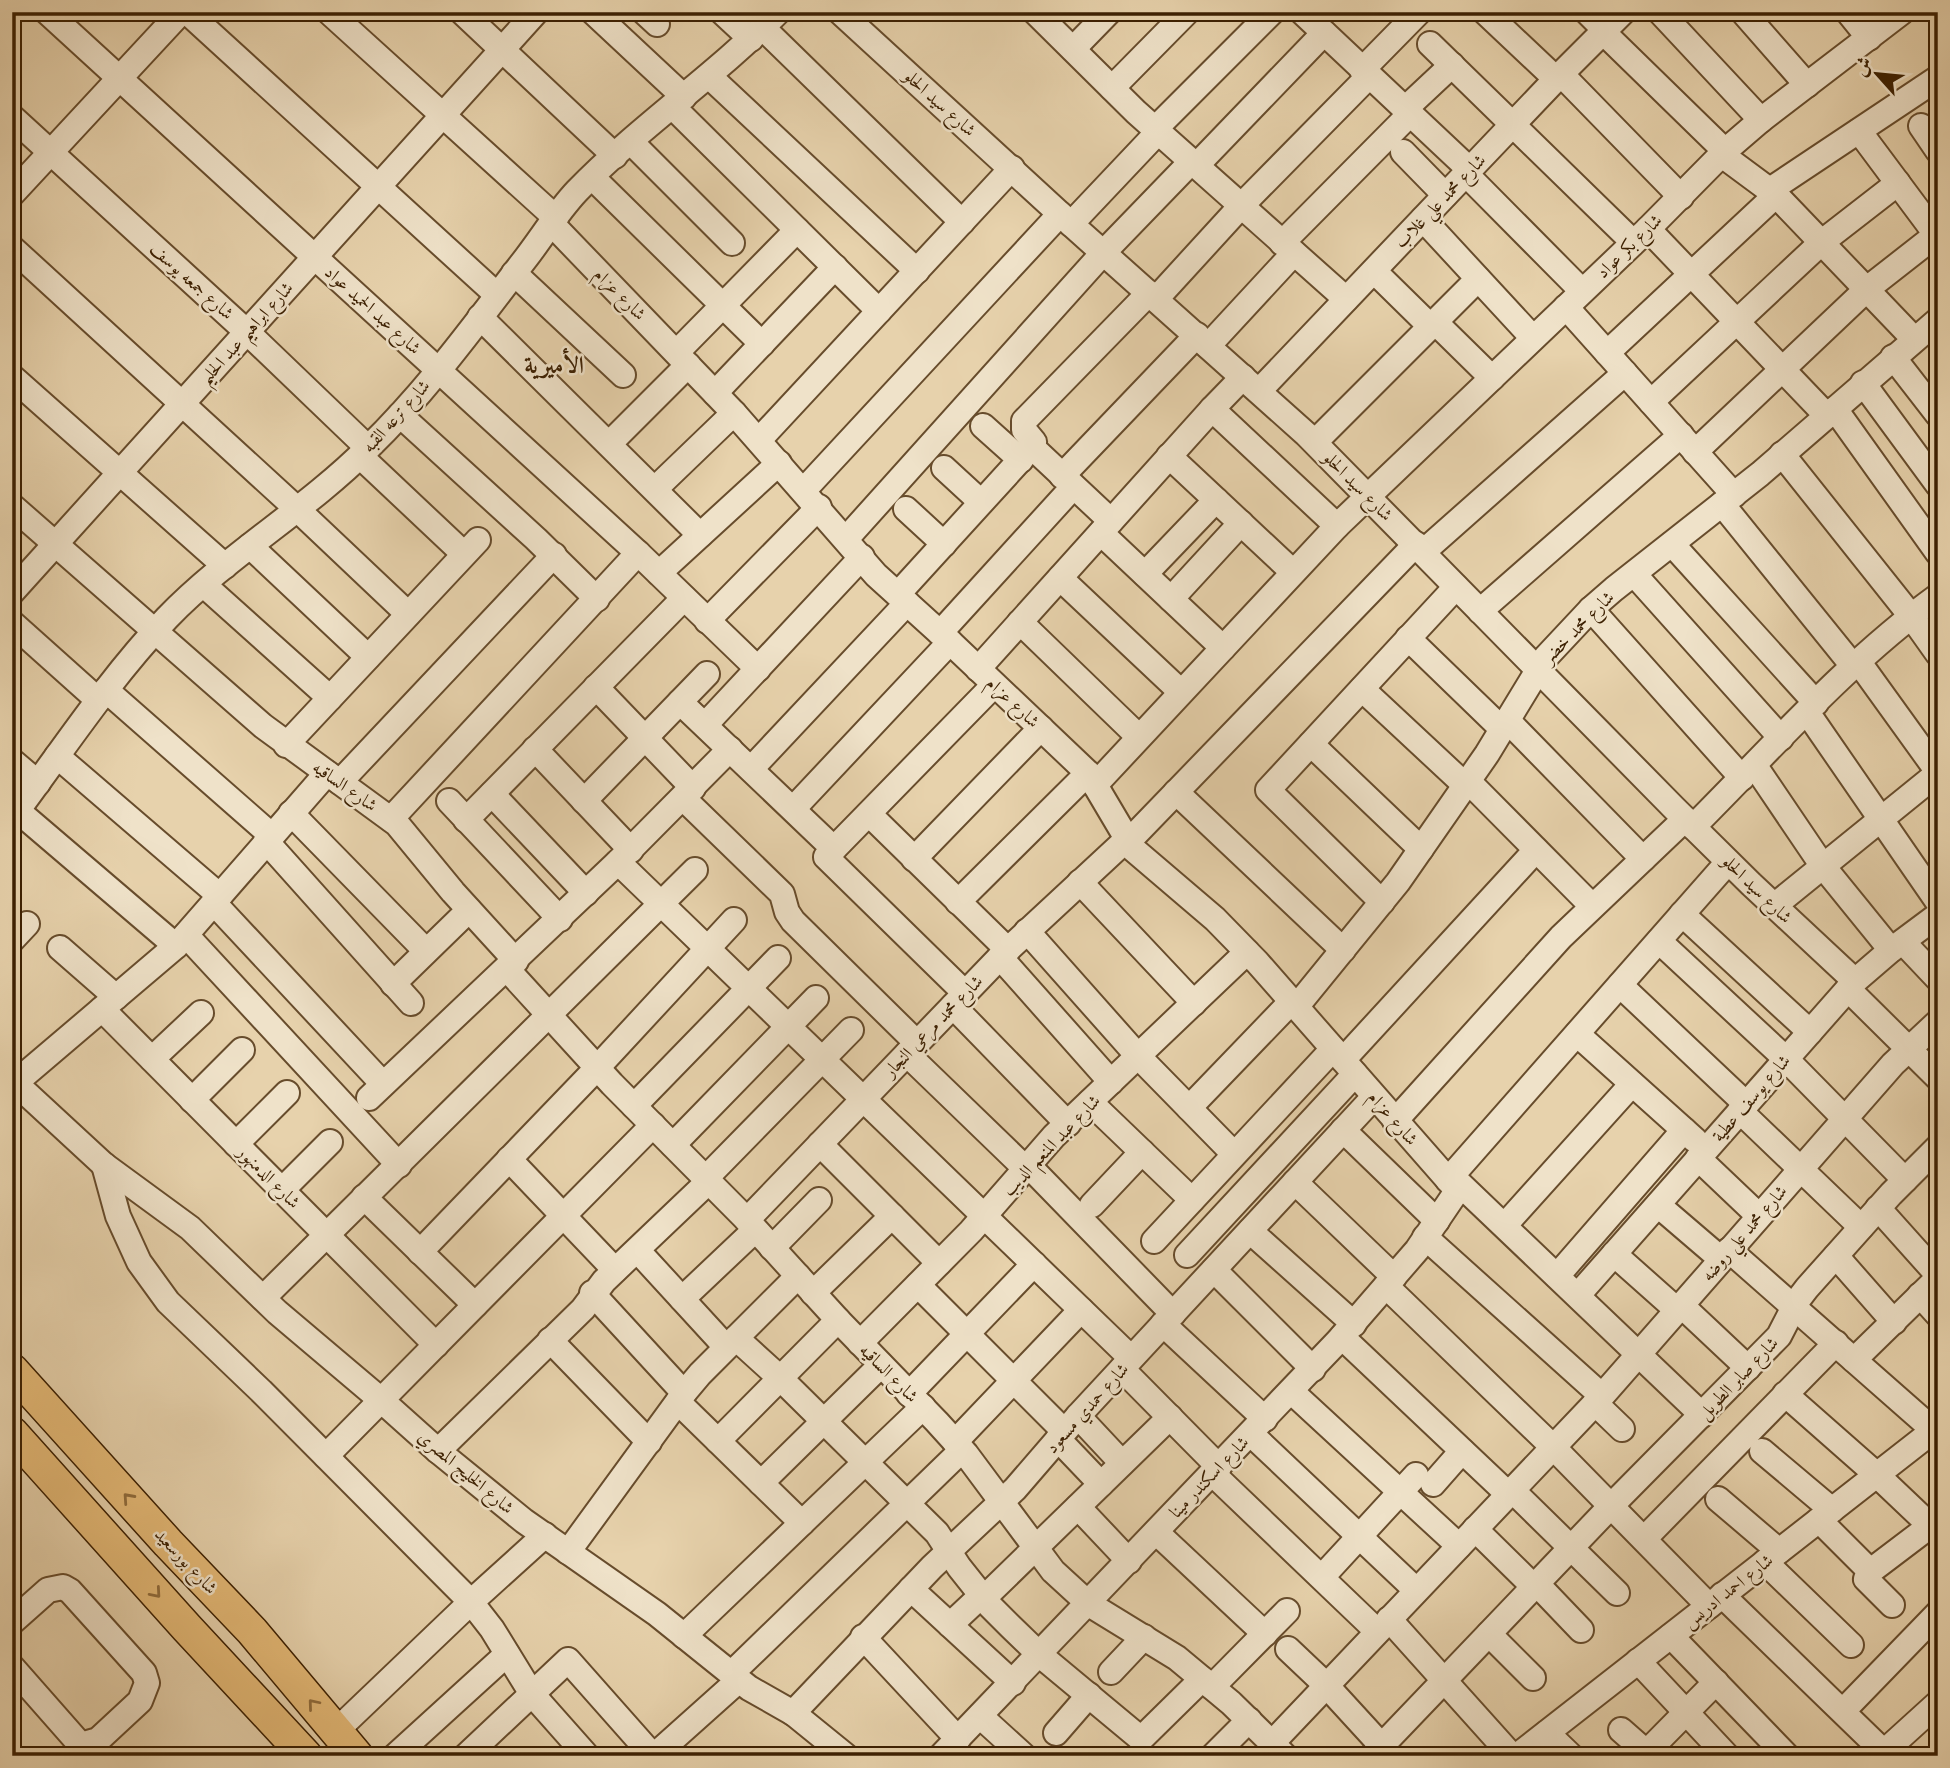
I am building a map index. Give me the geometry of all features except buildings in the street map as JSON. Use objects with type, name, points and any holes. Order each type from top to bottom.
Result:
[{"type":"main road","name":"شارع بورسعيد","points":[[12,1370],[252,1632],[357,1756]]},
{"type":"main road","points":[[12,1433],[306,1756]]},
{"type":"main road","points":[[187,1628],[208,1608],[213,1590]]},
{"type":"main road","points":[[227,1671],[228,1661],[237,1643],[252,1632]]},
{"type":"street","name":"شارع عبد الحميد عواد","points":[[47,12],[638,553],[758,668]]},
{"type":"street","points":[[12,194],[181,12]]},
{"type":"street","points":[[187,12],[497,295]]},
{"type":"street","name":"شارع عزام","points":[[329,12],[554,221],[902,598],[1041,728],[1091,779],[1138,855],[1177,885],[1247,952],[1395,1121],[1456,1185],[1504,1225],[1702,1415]]},
{"type":"street","points":[[462,12],[503,50],[732,243]]},
{"type":"street","name":"شارع ابراهيم عبد الحليم","points":[[12,592],[536,12]]},
{"type":"street","points":[[593,12],[797,230],[879,311]]},
{"type":"street","points":[[722,12],[764,26],[962,222]]},
{"type":"street","points":[[1073,49],[1109,12]]},
{"type":"street","points":[[1112,88],[1187,12]]},
{"type":"street","points":[[708,621],[811,499],[1065,219],[1157,130],[1272,12]]},
{"type":"street","points":[[1303,12],[1468,172],[1574,299],[1607,353],[1688,443],[1938,773],[1822,864],[1774,906]]},
{"type":"street","points":[[751,769],[902,598],[944,544],[1026,453],[1034,442],[1024,430],[1024,421],[1241,206],[1366,73],[1419,12]]},
{"type":"street","points":[[1485,12],[1558,76],[1681,197]]},
{"type":"street","points":[[1587,12],[1724,153],[1773,192],[1914,339]]},
{"type":"street","name":"شارع محمد علي غلاب","points":[[830,853],[869,814],[986,677],[1020,622],[1212,409],[1251,384],[1346,299],[1558,76],[1623,12]]},
{"type":"street","points":[[1660,12],[1761,120]]},
{"type":"street","points":[[1743,12],[1808,85]]},
{"type":"street","points":[[1848,12],[1869,38]]},
{"type":"street","name":"شارع بكر عواد","points":[[958,902],[1139,737],[1368,495],[1641,236],[1724,153],[1761,120],[1902,12]]},
{"type":"street","points":[[1040,14],[1157,130],[1346,299]]},
{"type":"street","name":"شارع سيد الحلو","points":[[849,15],[1065,219],[1315,442],[1852,985],[1938,1078]]},
{"type":"street","name":"شارع ترعه القبه","points":[[15,814],[102,695],[167,618],[225,566],[364,452],[400,415],[438,369],[575,193],[764,26]]},
{"type":"street","points":[[705,725],[758,668],[854,548],[1103,253],[1324,33]]},
{"type":"street","points":[[1430,44],[1513,125],[1641,236],[1691,274],[1782,370],[1831,412],[1938,553]]},
{"type":"street","points":[[793,809],[945,637],[1068,481],[1203,341],[1451,65]]},
{"type":"street","points":[[709,76],[917,271]]},
{"type":"street","points":[[1607,353],[1773,192],[1938,78]]},
{"type":"street","name":"شارع جمعه يوسف","points":[[12,117],[247,332],[364,452],[471,547],[408,614]]},
{"type":"street","points":[[1921,126],[1938,151]]},
{"type":"street","points":[[1480,611],[1782,370],[1867,289],[1937,236],[1859,131]]},
{"type":"street","points":[[1403,152],[1445,195]]},
{"type":"street","points":[[759,440],[1012,168]]},
{"type":"street","points":[[592,177],[762,344]]},
{"type":"street","points":[[1651,402],[1822,242],[1898,183]]},
{"type":"street","points":[[1423,219],[1533,338]]},
{"type":"street","points":[[609,444],[683,358],[723,306],[797,230]]},
{"type":"street","points":[[12,248],[408,614],[286,745]]},
{"type":"street","points":[[715,393],[835,267]]},
{"type":"street","points":[[1374,271],[1492,378]]},
{"type":"street","points":[[514,273],[623,374]]},
{"type":"street","points":[[1315,442],[1478,279]]},
{"type":"street","points":[[480,317],[700,535]]},
{"type":"street","name":"شارع محمد خضر","points":[[1189,1108],[1294,1003],[1343,950],[1382,902],[1467,783],[1538,668],[1591,609],[1728,499],[1938,320]]},
{"type":"street","points":[[1893,357],[1938,415]]},
{"type":"street","name":"شارع محمد مرعي النجار","points":[[682,1300],[820,1144],[1004,953],[1127,841],[1420,548],[1625,373]]},
{"type":"street","points":[[12,377],[225,566]]},
{"type":"street","points":[[1863,383],[1938,485]]},
{"type":"street","points":[[1212,409],[1337,526]]},
{"type":"street","points":[[655,489],[734,413]]},
{"type":"street","points":[[400,415],[554,555],[597,599]]},
{"type":"street","points":[[983,426],[1068,481],[1145,574],[1223,648]]},
{"type":"street","points":[[1782,454],[1938,654]]},
{"type":"street","points":[[1169,456],[1293,572]]},
{"type":"street","points":[[659,573],[779,463]]},
{"type":"street","points":[[944,468],[982,502]]},
{"type":"street","points":[[1145,574],[1216,500]]},
{"type":"street","name":"شارع الساقيه","points":[[12,506],[154,633],[286,745],[391,819],[469,910],[548,1014],[958,1446],[1053,1572],[1089,1604],[1177,1658],[1249,1720],[1274,1750]]},
{"type":"street","points":[[906,509],[944,544]]},
{"type":"street","points":[[1171,598],[1241,523]]},
{"type":"street","points":[[1672,544],[1812,708],[1880,818],[1938,902]]},
{"type":"street","points":[[250,546],[368,657]]},
{"type":"street","points":[[391,819],[638,553]]},
{"type":"street","points":[[14,1082],[181,941],[291,813],[334,777],[554,555]]},
{"type":"street","points":[[1634,574],[1781,738]]},
{"type":"street","points":[[1060,578],[1181,692]]},
{"type":"street","points":[[204,585],[330,698]]},
{"type":"street","points":[[1382,902],[1268,790],[1456,587]]},
{"type":"street","points":[[1395,1121],[1535,965],[1592,906],[1643,859],[1748,772],[1856,663],[1938,596]]},
{"type":"street","points":[[466,820],[684,598]]},
{"type":"street","points":[[1591,609],[1748,772],[1822,864],[1897,946],[1938,979]]},
{"type":"street","points":[[1020,622],[1139,737]]},
{"type":"street","points":[[12,623],[102,695],[269,838],[411,1003]]},
{"type":"street","points":[[1408,638],[1504,724],[1643,859]]},
{"type":"street","points":[[584,801],[707,674]]},
{"type":"street","points":[[596,687],[646,738],[688,793],[782,894],[787,912],[793,920],[1168,1319],[1258,1427],[1360,1537],[1416,1590]]},
{"type":"street","points":[[1362,689],[1467,783],[1592,906]]},
{"type":"street","points":[[680,702],[793,809],[1068,1124]]},
{"type":"street","points":[[914,859],[1041,728]]},
{"type":"street","points":[[1311,744],[1421,849]]},
{"type":"street","points":[[535,749],[584,801],[660,904],[1081,1310],[1215,1470],[1322,1577],[1445,1679],[1511,1756]]},
{"type":"street","points":[[57,756],[217,900],[376,1091],[560,919],[730,749]]},
{"type":"street","points":[[12,761],[38,783]]},
{"type":"street","points":[[1176,792],[1343,950]]},
{"type":"street","points":[[492,794],[586,893]]},
{"type":"street","points":[[449,801],[560,919]]},
{"type":"street","points":[[291,813],[426,951]]},
{"type":"street","points":[[15,814],[181,941],[399,1165]]},
{"type":"street","points":[[869,814],[958,902],[1111,1082]]},
{"type":"street","points":[[1313,1368],[1219,1265],[1194,1247],[1343,1061],[1536,850]]},
{"type":"street","name":"شارع اسكندر مينا","points":[[950,1747],[1292,1392],[1348,1330],[1390,1282],[1431,1229],[1456,1185],[1577,1034],[1728,862]]},
{"type":"street","points":[[263,1298],[695,870]]},
{"type":"street","points":[[1080,883],[1194,1003]]},
{"type":"street","points":[[393,984],[469,910]]},
{"type":"street","points":[[1682,914],[1810,1032]]},
{"type":"street","name":"شارع يوسف عطية","points":[[1578,1295],[1852,985],[1938,915]]},
{"type":"street","points":[[420,1252],[597,1068],[734,920]]},
{"type":"street","points":[[1027,931],[1138,1056],[1234,1154]]},
{"type":"street","points":[[1659,941],[1786,1059],[1905,1180]]},
{"type":"street","name":"شارع الدمنهور","points":[[60,947],[109,1003],[152,1059],[436,1345]]},
{"type":"street","name":"شارع عبد المنعم الديب","points":[[860,1343],[939,1264],[1068,1124],[1247,952]]},
{"type":"street","points":[[634,1106],[778,958]]},
{"type":"street","points":[[1620,985],[1743,1108],[1800,1170],[1861,1227]]},
{"type":"street","points":[[673,1145],[816,998]]},
{"type":"street","points":[[152,1059],[201,1013]]},
{"type":"street","name":"شارع محمد علي روضه","points":[[1274,1750],[1326,1685],[1598,1399],[1844,1119],[1938,1022]]},
{"type":"street","points":[[439,1451],[583,1308],[592,1293],[708,1180],[850,1031]]},
{"type":"street","points":[[1577,1034],[1684,1130],[1702,1154],[1759,1216]]},
{"type":"street","points":[[192,1100],[242,1050]]},
{"type":"street","points":[[1154,1241],[1234,1154],[1343,1061]]},
{"type":"street","name":"شارع الخليج المصري","points":[[14,1082],[104,1165],[190,1228],[263,1298],[524,1521],[657,1614],[762,1697],[793,1713],[840,1754]]},
{"type":"street","points":[[1504,1225],[1632,1084]]},
{"type":"street","points":[[236,1144],[287,1093]]},
{"type":"street","name":"شارع حمدي مسعود","points":[[793,1713],[863,1637],[1001,1503],[1374,1097]]},
{"type":"street","points":[[1090,1102],[1192,1200]]},
{"type":"street","points":[[326,1456],[653,1125]]},
{"type":"street","points":[[1343,1130],[1431,1229],[1598,1399],[1622,1429]]},
{"type":"street","points":[[1558,1276],[1684,1130]]},
{"type":"street","points":[[282,1190],[330,1142]]},
{"type":"street","points":[[820,1144],[939,1264]]},
{"type":"street","points":[[1092,1205],[1142,1152]]},
{"type":"street","name":"شارع صابر الطويل","points":[[1382,1752],[1445,1679],[1779,1336],[1793,1307],[1861,1227],[1905,1180],[1934,1158]]},
{"type":"street","points":[[509,1159],[615,1270]]},
{"type":"street","points":[[104,1165],[118,1216],[139,1262],[168,1302],[261,1391],[471,1602],[492,1629],[532,1694],[587,1756]]},
{"type":"street","points":[[1295,1182],[1644,1539],[1843,1711],[1886,1754],[1938,1703]]},
{"type":"street","points":[[365,1197],[475,1305]]},
{"type":"street","points":[[772,1248],[819,1200]]},
{"type":"street","points":[[1658,1205],[1793,1307],[1937,1430]]},
{"type":"street","points":[[1878,1208],[1932,1283],[1938,1315]]},
{"type":"street","points":[[568,1552],[681,1398],[731,1343],[892,1216]]},
{"type":"street","points":[[1250,1231],[1462,1451],[1572,1548],[1617,1593]]},
{"type":"street","points":[[638,1251],[682,1300],[731,1343],[780,1378],[937,1533],[983,1597],[1040,1655],[1146,1747],[1207,1683],[1265,1634],[1287,1611]]},
{"type":"street","points":[[1614,1254],[1748,1368]]},
{"type":"street","points":[[1836,1256],[1894,1322]]},
{"type":"street","points":[[684,1636],[866,1462],[967,1334],[1034,1264]]},
{"type":"street","points":[[1644,1539],[1786,1394],[1845,1352],[1894,1322],[1932,1283]]},
{"type":"street","points":[[918,1285],[1014,1381],[1067,1429],[1122,1463]]},
{"type":"street","points":[[592,1293],[718,1441],[802,1523]]},
{"type":"street","points":[[466,1756],[568,1660],[653,1756],[736,1677],[908,1503],[1014,1381],[1081,1310]]},
{"type":"street","points":[[718,1441],[838,1320]]},
{"type":"street","points":[[550,1340],[649,1442]]},
{"type":"street","points":[[761,1483],[881,1365]]},
{"type":"street","points":[[1292,1392],[1417,1483],[1467,1537],[1536,1585],[1581,1630]]},
{"type":"street","points":[[1786,1394],[1934,1529],[1868,1573]]},
{"type":"street","points":[[950,1625],[1035,1549],[1170,1417]]},
{"type":"street","points":[[1067,1429],[1101,1484]]},
{"type":"street","name":"شارع احمد ادريس","points":[[1517,1756],[1937,1430]]},
{"type":"street","points":[[1322,1577],[1417,1483],[1462,1451]]},
{"type":"street","points":[[1762,1451],[1825,1515],[1869,1570],[1866,1579],[1892,1605]]},
{"type":"street","points":[[1718,1499],[1851,1645]]},
{"type":"street","points":[[1078,1507],[1129,1561]]},
{"type":"street","points":[[1156,1532],[1265,1634]]},
{"type":"street","points":[[335,1732],[545,1535]]},
{"type":"street","points":[[12,1622],[48,1590],[63,1587],[70,1591],[144,1673],[147,1683],[140,1701],[105,1748],[78,1742],[12,1667]]},
{"type":"street","points":[[911,1589],[1013,1683]]},
{"type":"street","points":[[1843,1711],[1938,1614]]},
{"type":"street","points":[[1489,1634],[1533,1678]]},
{"type":"street","points":[[1671,1636],[1787,1756]]},
{"type":"street","points":[[863,1637],[950,1747]]},
{"type":"street","points":[[1111,1671],[1144,1637]]},
{"type":"street","points":[[1288,1649],[1326,1685],[1382,1752]]},
{"type":"street","points":[[395,1756],[507,1654]]},
{"type":"street","points":[[1637,1661],[1727,1756]]},
{"type":"street","points":[[1621,1730],[1644,1754],[1716,1682]]},
{"type":"street","points":[[1056,1733],[1089,1695]]},
{"type":"street","points":[[980,1716],[1024,1756]]},
{"type":"street","points":[[1213,1756],[1249,1720]]},
{"type":"street","points":[[1547,1732],[1571,1756]]},
{"type":"district","name":"الأميرية","points":[[554,364]]}]
